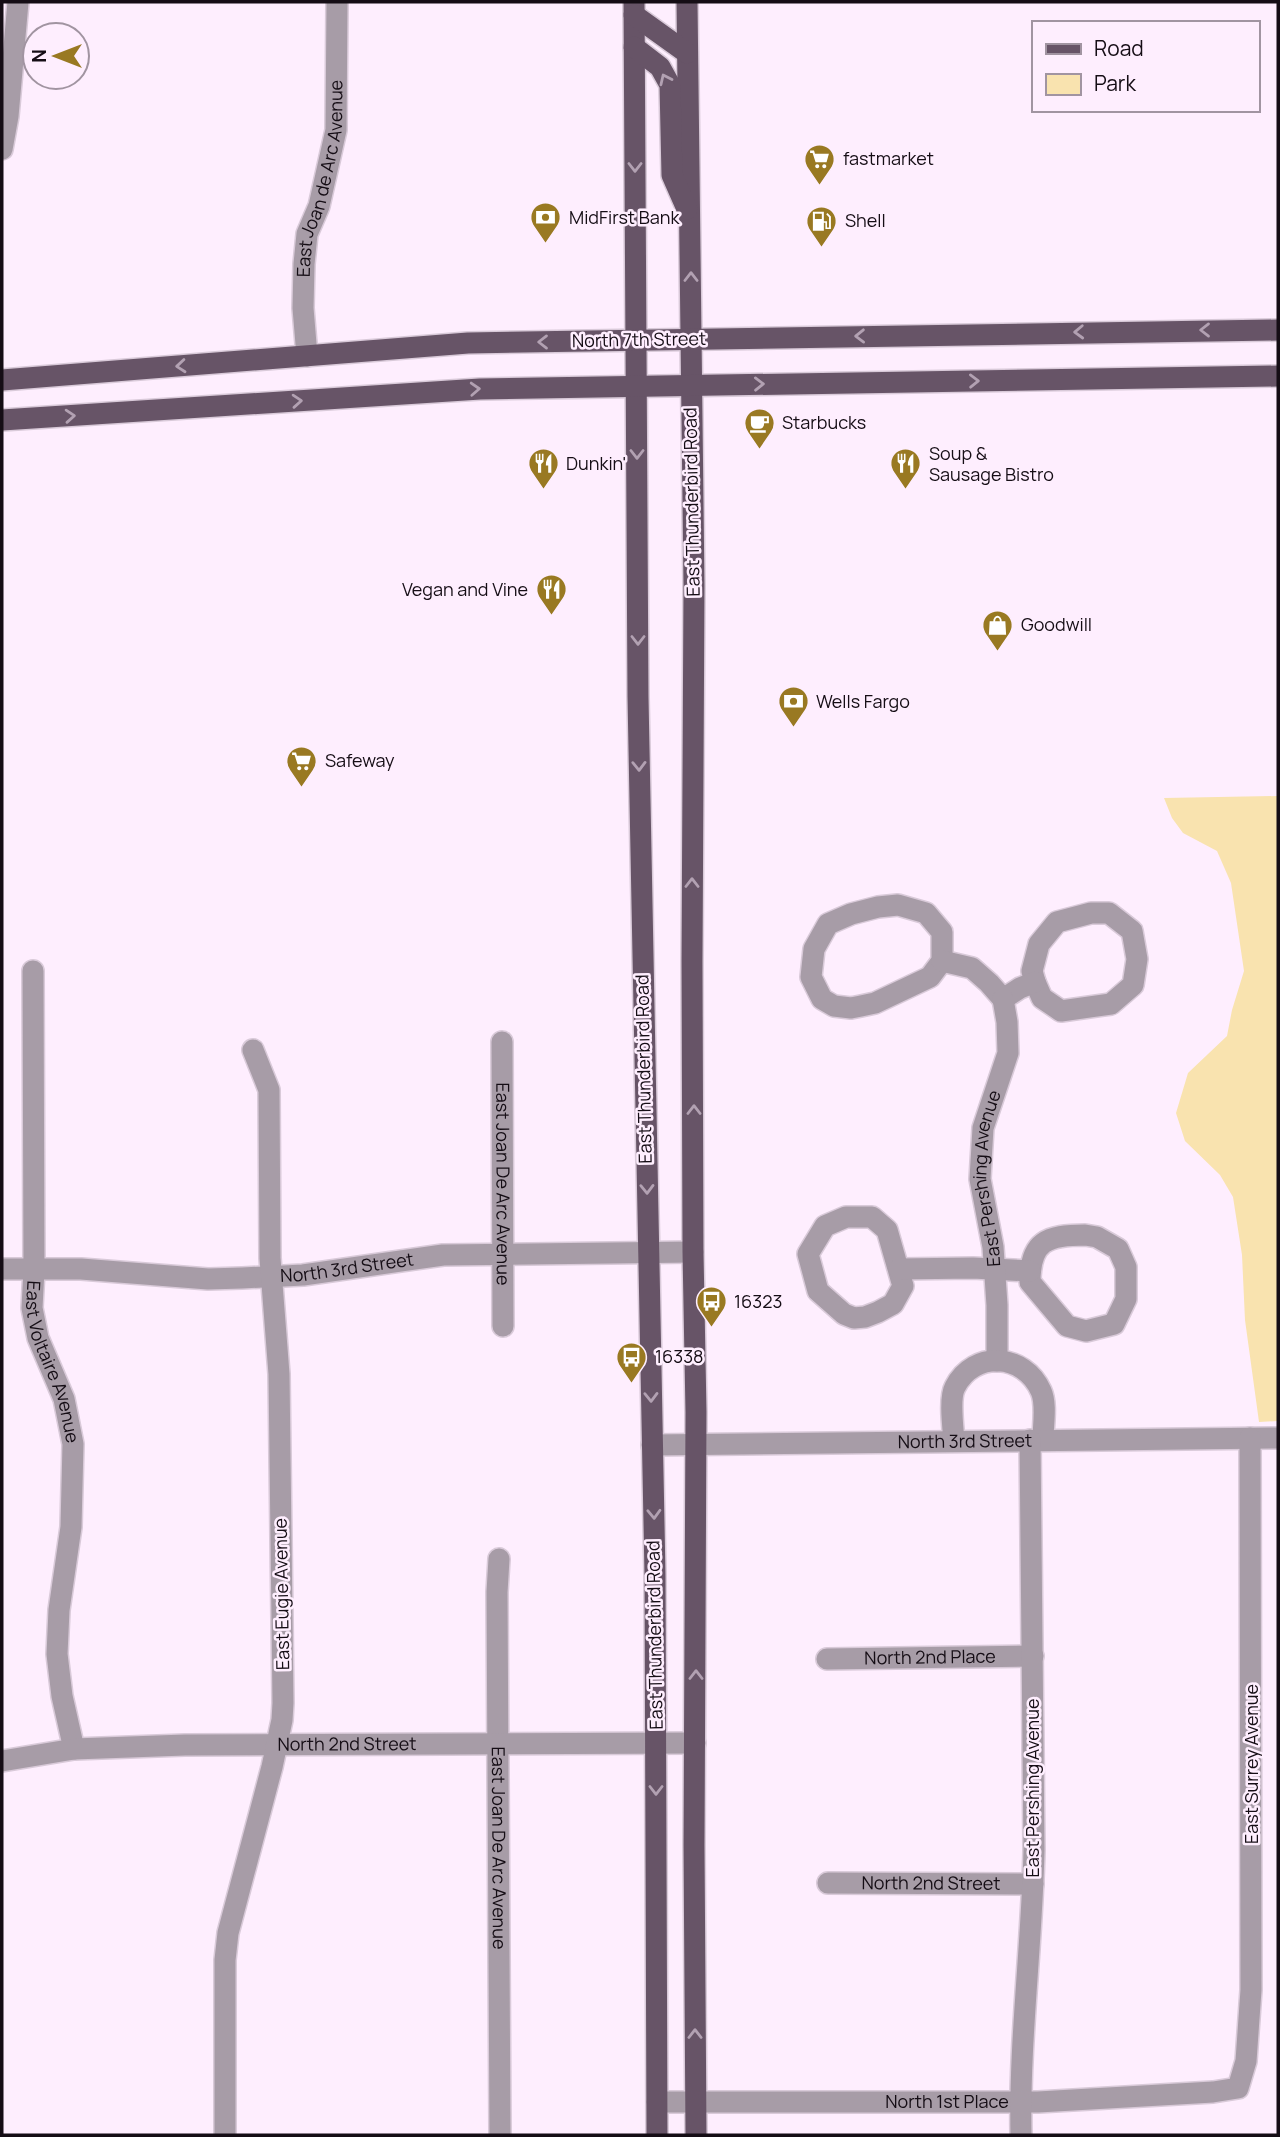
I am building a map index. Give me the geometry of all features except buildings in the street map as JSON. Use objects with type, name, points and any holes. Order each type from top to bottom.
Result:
[{"type":"main road","name":"East Thunderbird Road","points":[[687,2],[694,586],[696,2135]]},
{"type":"main road","name":"East Thunderbird Road","points":[[634,8],[638,697],[655,1576],[657,2135]]},
{"type":"main road","points":[[634,8],[687,52]]},
{"type":"main road","points":[[634,47],[660,67],[670,85],[672,175],[690,216]]},
{"type":"main road","name":"North 7th Street","points":[[2,380],[468,343],[1278,330]]},
{"type":"main road","points":[[2,420],[481,388],[1278,376]]},
{"type":"street","points":[[2,149],[8,116],[18,2]]},
{"type":"street","name":"East Joan de Arc Avenue","points":[[307,356],[303,307],[304,264],[307,234],[318,206],[336,130],[337,2]]},
{"type":"street","points":[[898,905],[926,914],[942,932],[942,961],[929,978],[875,1003],[851,1008],[834,1006],[822,999],[811,976],[814,949],[828,924],[878,907],[898,905]]},
{"type":"street","points":[[1091,913],[1110,913],[1132,931],[1137,959],[1133,985],[1111,1004],[1061,1012],[1042,998],[1035,982],[1032,971],[1039,944],[1057,922],[1091,913]]},
{"type":"street","points":[[942,961],[972,968],[1003,999],[1035,982]]},
{"type":"street","name":"East Voltaire Avenue","points":[[33,971],[32,1308],[38,1338],[64,1399],[73,1444],[71,1527],[59,1610],[57,1654],[62,1696],[74,1749]]},
{"type":"street","name":"East Pershing Avenue","points":[[1003,999],[1008,1052],[983,1128],[980,1179],[995,1268],[997,1361],[1010,1362],[1030,1373],[1042,1392],[1044,1415],[1036,1440],[1034,1884],[1023,2032],[1021,2135]]},
{"type":"street","name":"East Joan De Arc Avenue","points":[[502,1042],[503,1326]]},
{"type":"street","name":"East Eugie Avenue","points":[[225,2135],[225,1960],[228,1933],[277,1745],[283,1703],[279,1374],[271,1277],[269,1090],[253,1050]]},
{"type":"street","points":[[846,1217],[872,1217],[887,1230],[899,1269],[903,1286],[893,1304],[871,1315],[854,1318],[844,1314],[818,1291],[808,1254],[825,1226],[846,1217]]},
{"type":"street","points":[[1059,1236],[1097,1237],[1118,1249],[1126,1267],[1126,1299],[1114,1324],[1086,1331],[1067,1326],[1030,1282],[1030,1270],[1033,1253],[1047,1241],[1059,1236]]},
{"type":"street","name":"North 3rd Street","points":[[2,1269],[81,1269],[208,1279],[303,1275],[443,1255],[693,1252]]},
{"type":"street","points":[[899,1269],[1030,1270]]},
{"type":"street","points":[[954,1441],[953,1389],[967,1371],[987,1361],[997,1361]]},
{"type":"street","name":"East Surrey Avenue","points":[[1238,2088],[1246,2061],[1251,1990],[1250,1438]]},
{"type":"street","name":"North 3rd Street","points":[[652,1446],[1278,1438]]},
{"type":"street","name":"East Joan De Arc Avenue","points":[[499,1559],[500,2135]]},
{"type":"street","name":"North 2nd Place","points":[[827,1659],[1033,1656]]},
{"type":"street","name":"North 2nd Street","points":[[2,1762],[74,1749],[185,1745],[695,1743]]},
{"type":"street","name":"North 2nd Street","points":[[828,1883],[1034,1884]]},
{"type":"street","name":"North 1st Place","points":[[657,2102],[1021,2103],[1213,2092],[1238,2088]]},
{"type":"green space","points":[[1278,796],[1278,1421],[1259,1422],[1245,1320],[1242,1255],[1233,1197],[1220,1175],[1185,1141],[1176,1113],[1188,1073],[1227,1036],[1244,971],[1231,883],[1217,851],[1183,833],[1172,818],[1164,798]]},
{"type":"place","name":"fastmarket","points":[[820,186]]},
{"type":"place","name":"MidFirst Bank","points":[[546,245]]},
{"type":"place","name":"Shell","points":[[822,248]]},
{"type":"place","name":"Starbucks","points":[[759,450]]},
{"type":"place","name":"Dunkin'","points":[[543,491]]},
{"type":"place","name":"Soup & Sausage Bistro","points":[[906,491]]},
{"type":"place","name":"Vegan and Vine","points":[[551,617]]},
{"type":"place","name":"Goodwill","points":[[998,652]]},
{"type":"place","name":"Wells Fargo","points":[[793,729]]},
{"type":"place","name":"Safeway","points":[[302,788]]},
{"type":"place","name":"16323","points":[[711,1329]]},
{"type":"place","name":"16338","points":[[632,1384]]}]
